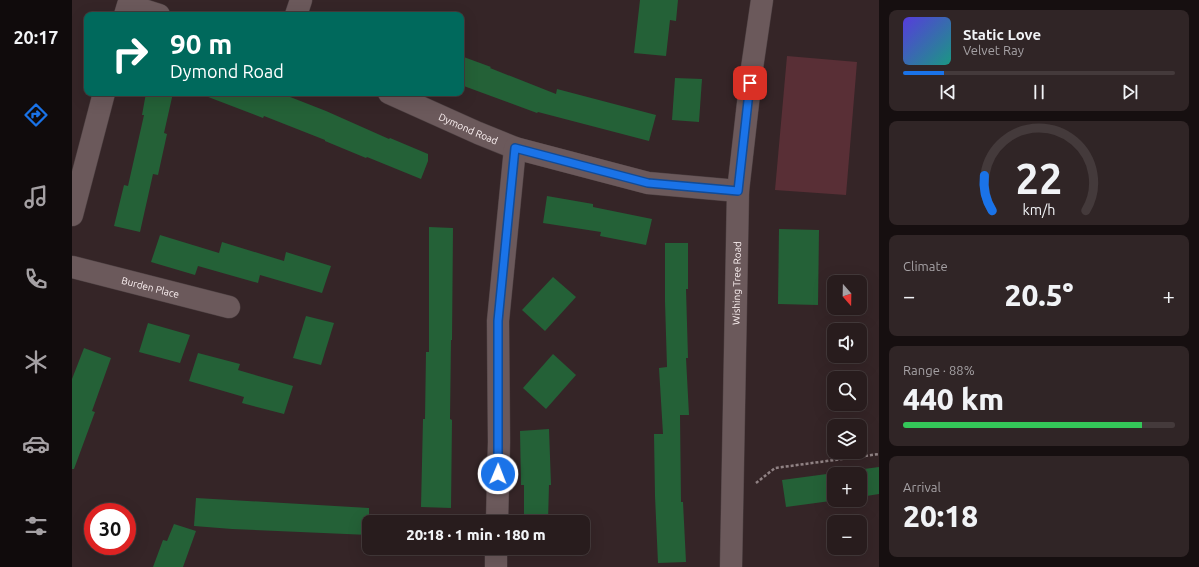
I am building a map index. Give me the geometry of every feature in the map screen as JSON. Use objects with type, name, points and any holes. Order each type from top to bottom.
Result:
[{"type":"street","points":[[297,12],[301,0]]},
{"type":"street","name":"Wishing Tree Road","points":[[731,567],[738,191],[752,68],[762,0]]},
{"type":"street","points":[[126,10],[139,12]]},
{"type":"street","points":[[72,215],[103,96]]},
{"type":"street","name":"Dymond Road","points":[[396,96],[515,148],[648,183],[738,191]]},
{"type":"street","points":[[497,515],[499,442],[498,321],[515,148]]},
{"type":"street","name":"Burden Place","points":[[72,267],[229,307]]},
{"type":"street","points":[[496,555],[496,567]]},
{"type":"path","points":[[733,502],[776,468],[879,454]]},
{"type":"shaded area","points":[[787,56],[857,62],[846,195],[775,190]]},
{"type":"building","points":[[640,0],[678,0],[676,21],[670,20],[666,56],[634,53]]},
{"type":"building","points":[[464,57],[556,94],[557,89],[656,115],[649,141],[538,112],[537,113],[464,86]]},
{"type":"building","points":[[675,78],[702,79],[699,122],[672,120]]},
{"type":"building","points":[[145,96],[172,96],[164,133],[167,134],[158,175],[153,174],[140,232],[114,226],[124,185],[128,186],[144,115],[142,115]]},
{"type":"building","points":[[206,96],[288,96],[428,154],[428,161],[421,179],[264,116],[263,118]]},
{"type":"building","points":[[547,196],[593,204],[593,207],[652,219],[646,245],[600,236],[601,232],[543,223]]},
{"type":"building","points":[[429,227],[453,228],[450,419],[452,420],[451,508],[421,507],[426,352],[429,352]]},
{"type":"building","points":[[779,229],[819,230],[818,305],[778,304]]},
{"type":"building","points":[[160,235],[219,253],[222,242],[284,261],[286,252],[331,266],[322,293],[260,275],[258,283],[198,266],[195,275],[151,262]]},
{"type":"building","points":[[665,243],[688,243],[688,289],[686,289],[688,358],[686,358],[689,415],[680,415],[681,502],[683,502],[686,562],[658,563],[654,434],[663,434],[659,368],[667,367]]},
{"type":"building","points":[[553,277],[576,297],[545,331],[522,310]]},
{"type":"building","points":[[306,316],[334,323],[321,365],[293,358]]},
{"type":"building","points":[[148,323],[190,335],[180,363],[139,352]]},
{"type":"building","points":[[84,348],[111,358],[92,411],[95,412],[74,469],[72,469],[72,379]]},
{"type":"building","points":[[198,353],[240,364],[238,370],[293,386],[284,414],[242,403],[244,397],[189,381]]},
{"type":"building","points":[[553,354],[576,375],[546,409],[523,388]]},
{"type":"building","points":[[549,429],[551,485],[549,485],[548,515],[524,515],[524,485],[521,485],[520,431]]},
{"type":"building","points":[[879,467],[879,494],[867,496],[867,469]]},
{"type":"building","points":[[827,474],[827,501],[786,507],[782,480]]},
{"type":"building","points":[[196,498],[369,508],[369,515],[362,515],[362,535],[194,526]]},
{"type":"building","points":[[174,524],[196,531],[183,567],[153,567],[163,540],[167,541]]},
{"type":"route","points":[[498,474],[498,321],[515,148],[648,183],[738,191],[750,83]]}]
